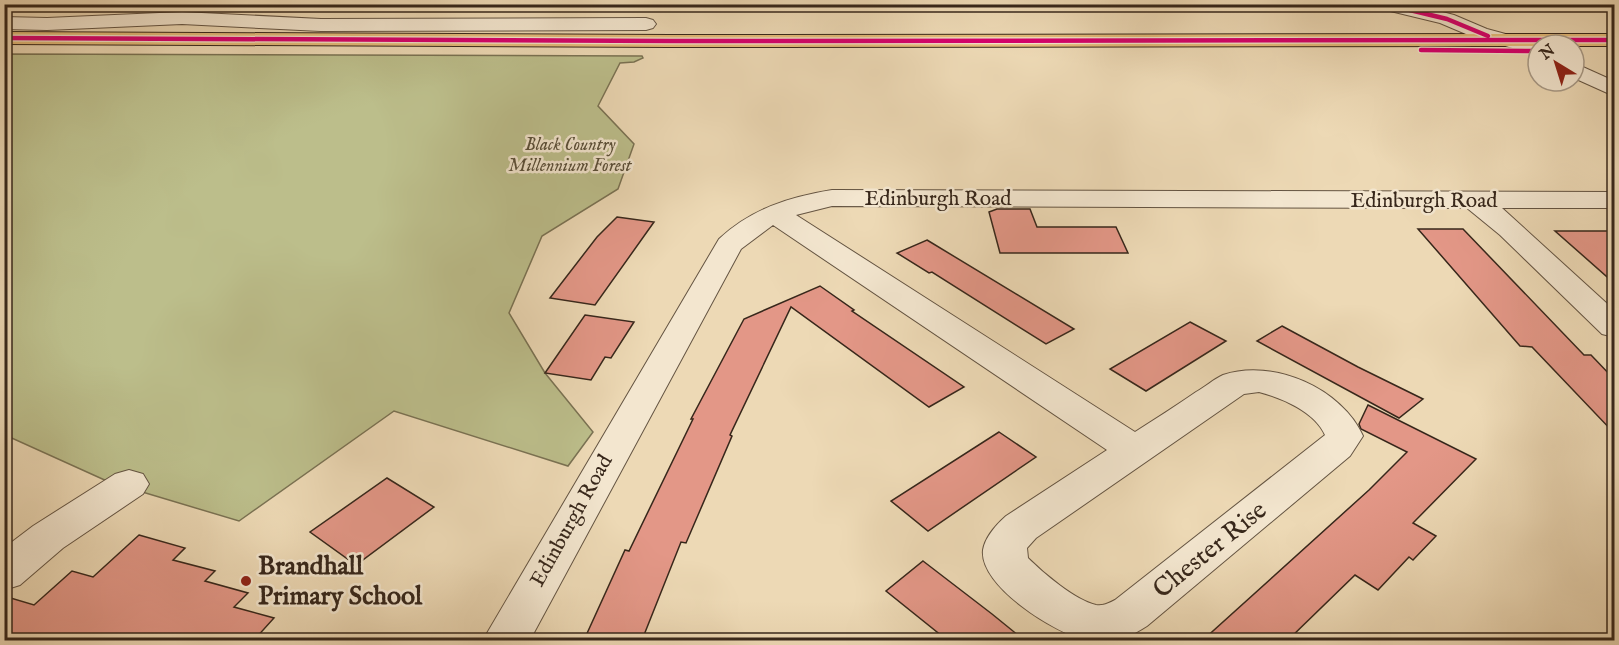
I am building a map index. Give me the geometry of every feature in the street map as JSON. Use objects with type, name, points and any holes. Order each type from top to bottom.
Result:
[{"type":"highway","points":[[4,38],[137,45],[1508,45],[1614,40]]},
{"type":"highway","points":[[4,48],[137,45],[1473,40]]},
{"type":"highway","points":[[1508,45],[1526,48]]},
{"type":"highway","points":[[1586,51],[1614,51]]},
{"type":"street","points":[[137,45],[208,4]]},
{"type":"street","points":[[1385,4],[1447,19],[1526,53]]},
{"type":"street","points":[[1415,12],[1473,40],[1508,45]]},
{"type":"street","points":[[4,23],[47,24],[182,18],[321,25],[620,20],[646,24]]},
{"type":"street","points":[[1586,76],[1614,89]]},
{"type":"street","name":"Edinburgh Road","points":[[506,640],[729,245],[744,229],[760,219],[814,201],[832,198],[1614,200]]},
{"type":"street","points":[[1476,201],[1510,229],[1614,327]]},
{"type":"street","points":[[775,214],[1134,450]]},
{"type":"street","name":"Chester Rise","points":[[1259,381],[1285,388],[1321,407],[1341,425],[1344,436],[1336,447],[1131,613],[1116,622],[1096,624],[1080,619],[1054,605],[1013,572],[1006,562],[1005,549],[1021,527],[1134,450],[1234,384],[1259,381]]},
{"type":"street","points":[[4,573],[48,537],[129,484]]},
{"type":"green space","name":"Black Country Millennium Forest","points":[[5,54],[642,56],[643,58],[634,62],[620,63],[598,106],[634,144],[618,189],[542,236],[509,313],[545,373],[593,432],[568,466],[394,411],[239,521],[109,482],[5,435]]},
{"type":"building","points":[[997,209],[1030,209],[1037,227],[1116,227],[1128,253],[1000,253],[989,212]]},
{"type":"building","points":[[617,217],[654,222],[595,305],[550,298],[597,237]]},
{"type":"building","points":[[1418,229],[1463,229],[1584,355],[1591,355],[1614,379],[1614,433],[1532,347],[1520,346]]},
{"type":"building","points":[[1555,231],[1614,231],[1614,283]]},
{"type":"building","points":[[927,240],[1074,329],[1046,344],[932,272],[929,273],[897,253]]},
{"type":"building","points":[[820,286],[854,310],[852,311],[964,387],[929,407],[791,307],[730,435],[732,436],[686,543],[681,542],[642,640],[584,640],[625,550],[629,551],[693,419],[691,419],[744,319]]},
{"type":"building","points":[[585,315],[634,322],[611,358],[605,357],[591,380],[545,373]]},
{"type":"building","points":[[1190,322],[1226,341],[1146,391],[1110,369]]},
{"type":"building","points":[[1282,326],[1423,399],[1399,418],[1257,341]]},
{"type":"building","points":[[1368,405],[1476,459],[1413,523],[1436,536],[1413,560],[1409,557],[1378,590],[1355,575],[1288,640],[1203,640],[1369,490],[1407,452],[1361,429],[1359,424]]},
{"type":"building","points":[[999,432],[1036,457],[928,531],[891,501]]},
{"type":"building","points":[[387,478],[434,507],[356,565],[310,532]]},
{"type":"building","points":[[139,535],[185,548],[173,560],[215,571],[205,581],[248,593],[234,607],[274,618],[254,640],[4,640],[4,596],[34,605],[72,571],[93,577]]},
{"type":"building","points":[[923,561],[1024,640],[947,640],[886,591]]},
{"type":"cycle path","points":[[1385,4],[1447,19],[1488,36]]},
{"type":"cycle path","points":[[4,38],[671,41],[1614,40]]},
{"type":"cycle path","points":[[1421,50],[1526,51]]},
{"type":"place","name":"Brandhall Primary School","points":[[246,581]]}]
